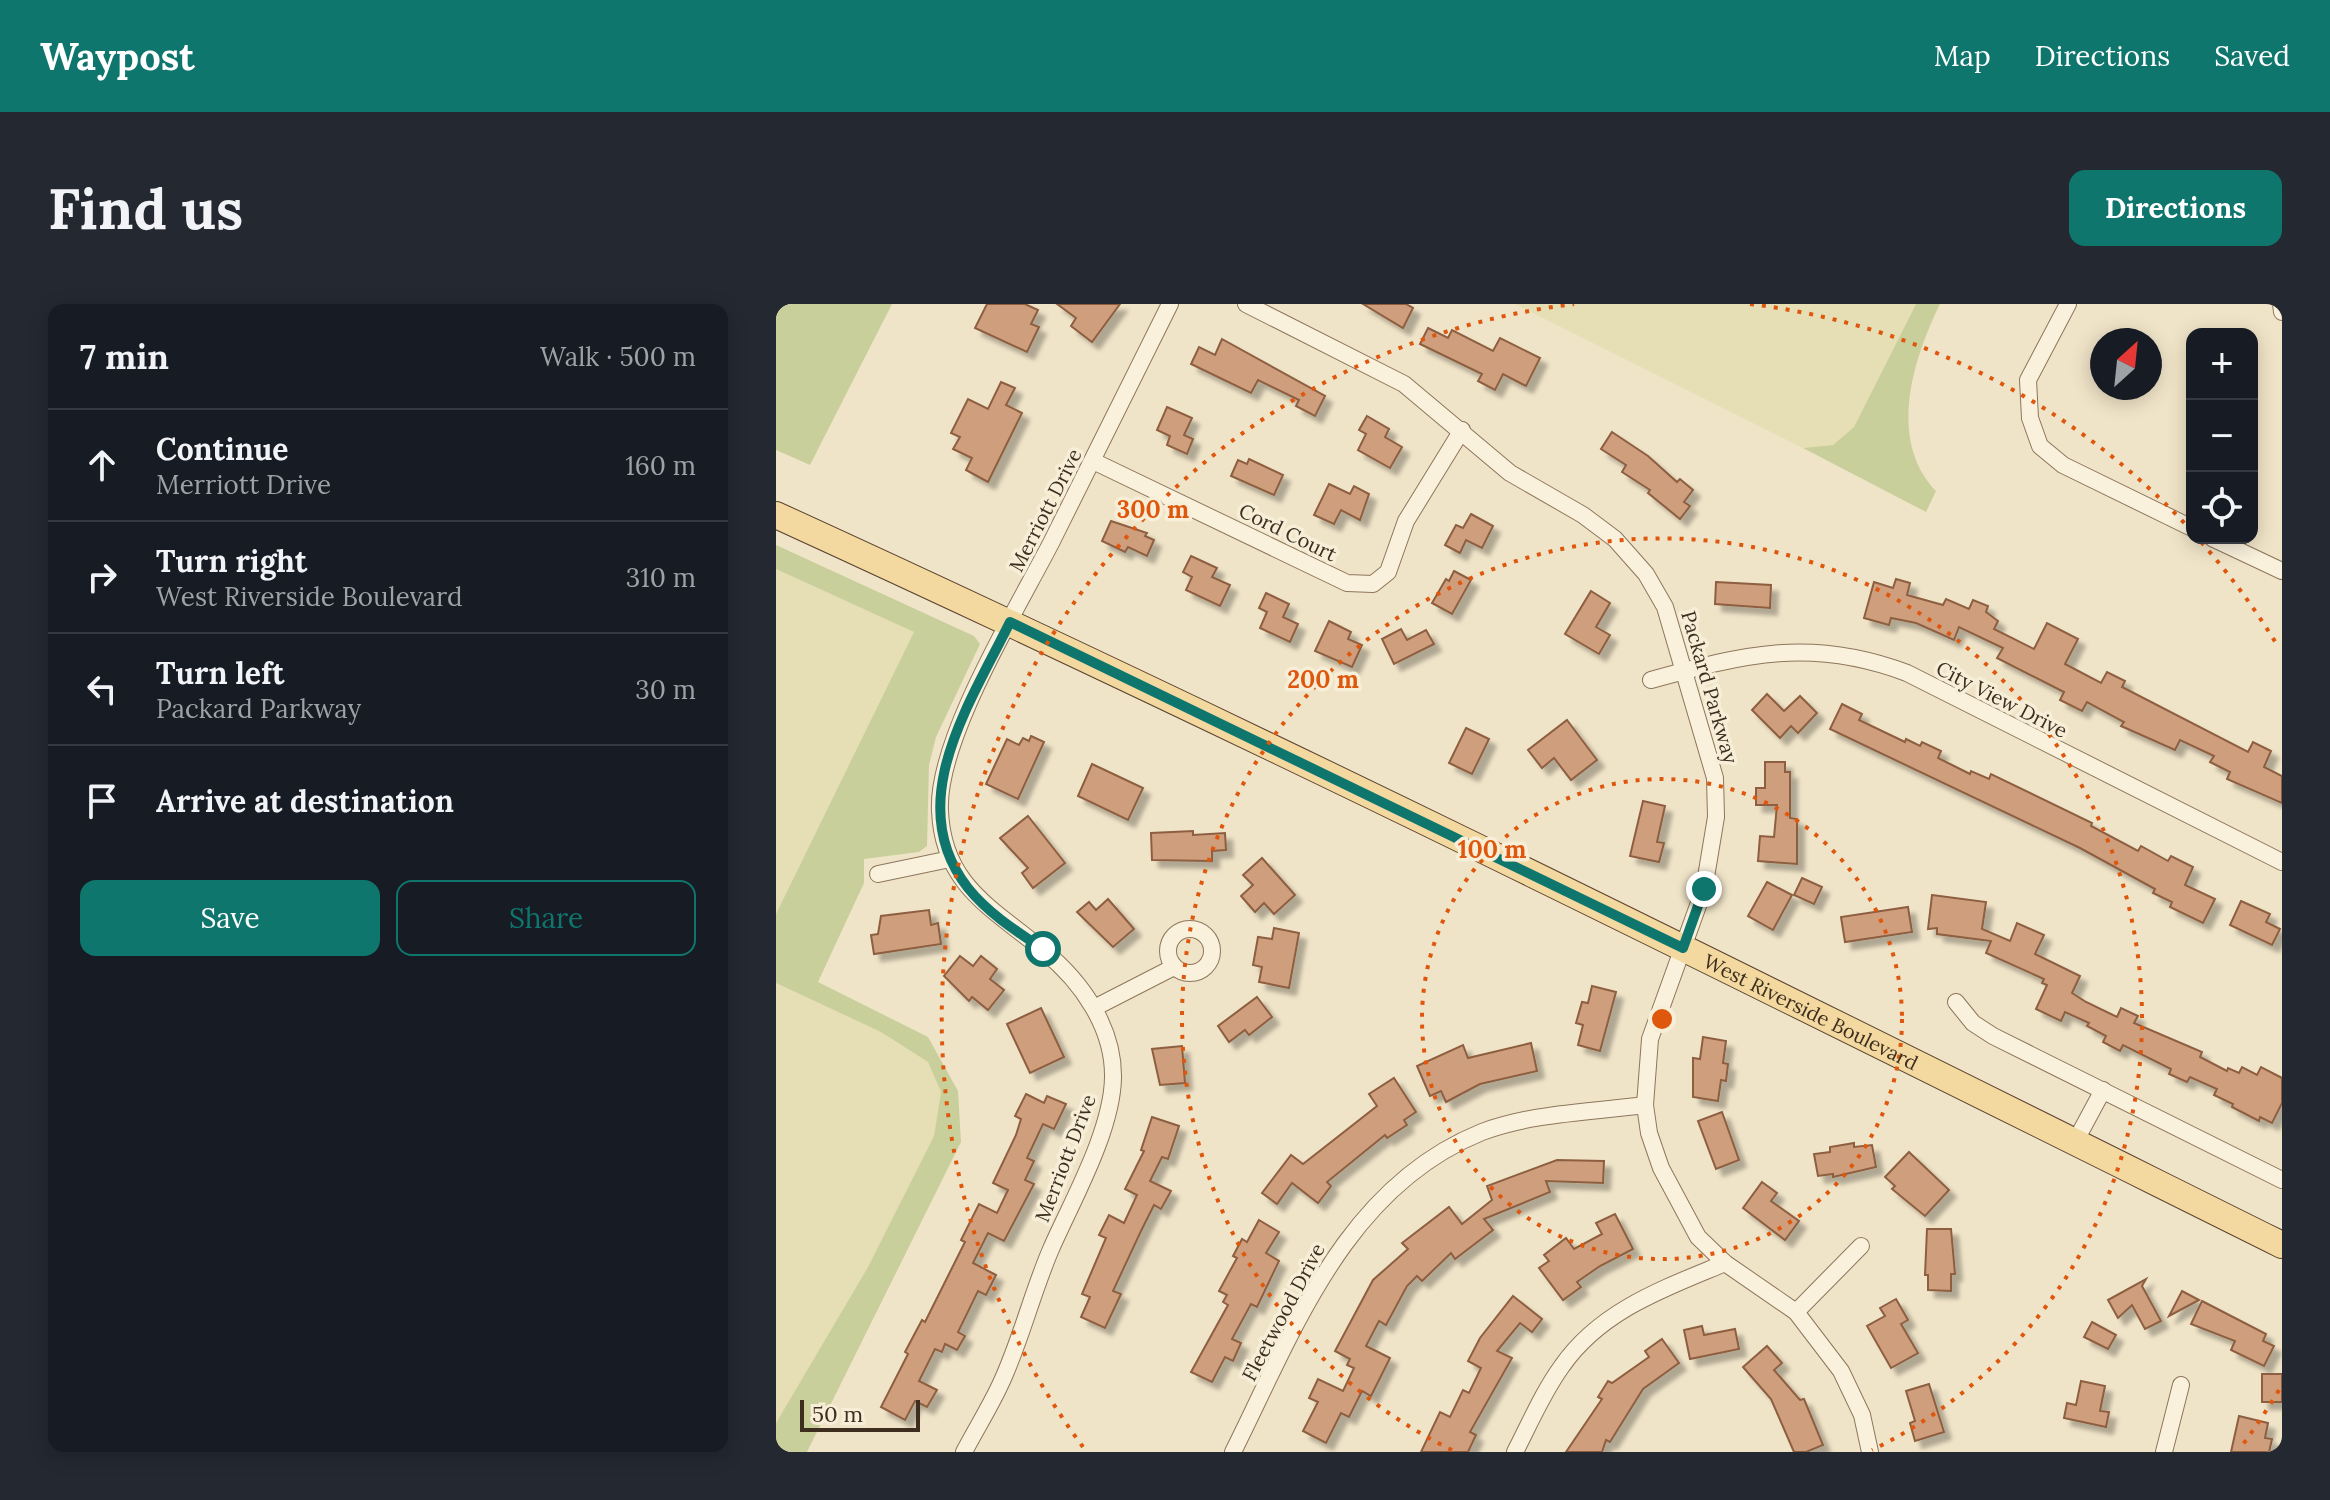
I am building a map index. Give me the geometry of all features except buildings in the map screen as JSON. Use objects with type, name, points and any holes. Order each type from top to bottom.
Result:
[{"type":"main road","name":"West Riverside Boulevard","points":[[776,515],[1010,622],[1683,948],[2282,1245]]},
{"type":"street","name":"Merriott Drive","points":[[964,1452],[1001,1382],[1111,1098],[1111,1056],[1094,1008],[1062,967],[981,902],[950,859],[939,810],[945,763],[1010,622],[1170,304]]},
{"type":"street","name":"Packard Parkway","points":[[1246,304],[1381,370],[1462,430],[1510,473],[1602,528],[1646,574],[1665,607],[1686,670],[1715,778],[1716,817],[1704,889],[1650,1039],[1645,1105],[1661,1168],[1679,1208],[1698,1237],[1725,1263],[1796,1312],[1841,1371],[1862,1415],[1870,1452]]},
{"type":"street","points":[[2068,304],[2028,380],[2030,418],[2040,446],[2063,465],[2186,525]]},
{"type":"street","points":[[2281,304],[2282,312]]},
{"type":"street","name":"Cord Court","points":[[1093,461],[1347,583],[1363,586],[1381,579],[1388,572],[1406,521],[1462,430]]},
{"type":"street","points":[[2225,544],[2282,571]]},
{"type":"street","name":"City View Drive","points":[[1651,680],[1748,655],[1801,651],[1877,662],[1907,673],[2282,862]]},
{"type":"street","points":[[878,874],[950,859]]},
{"type":"street","points":[[1094,1008],[1174,967]]},
{"type":"street","points":[[1956,1002],[1973,1023],[1993,1036],[2282,1180]]},
{"type":"street","points":[[2075,1142],[2103,1090]]},
{"type":"street","name":"Fleetwood Drive","points":[[1233,1452],[1324,1272],[1353,1229],[1408,1175],[1482,1132],[1520,1122],[1645,1105]]},
{"type":"street","points":[[1796,1312],[1861,1246]]},
{"type":"street","points":[[1515,1452],[1547,1389],[1585,1339],[1631,1305],[1725,1263]]},
{"type":"street","points":[[2164,1452],[2181,1385]]},
{"type":"shaded area","points":[[1515,304],[1916,304],[1854,427],[1833,445],[1803,448]]},
{"type":"shaded area","points":[[776,569],[914,632],[776,914]]},
{"type":"shaded area","points":[[776,983],[881,1032],[928,1062],[941,1092],[934,1136],[868,1267],[776,1423]]},
{"type":"green space","points":[[776,304],[892,304],[810,465],[776,450]]},
{"type":"green space","points":[[1916,304],[1940,304],[1921,349],[1910,399],[1912,448],[1921,471],[1936,491],[1926,512],[1803,448],[1833,445],[1854,427]]},
{"type":"green space","points":[[776,545],[974,636],[980,644],[936,737],[929,765],[927,846],[919,852],[864,859],[864,883],[818,982],[928,1037],[958,1091],[961,1142],[807,1452],[776,1452],[776,1423],[868,1267],[934,1136],[941,1092],[928,1062],[881,1032],[776,983],[776,914],[914,632],[776,569]]},
{"type":"route","points":[[1043,949],[996,916],[967,886],[950,859],[939,810],[950,747],[1010,622],[1683,948],[1704,889]]}]
